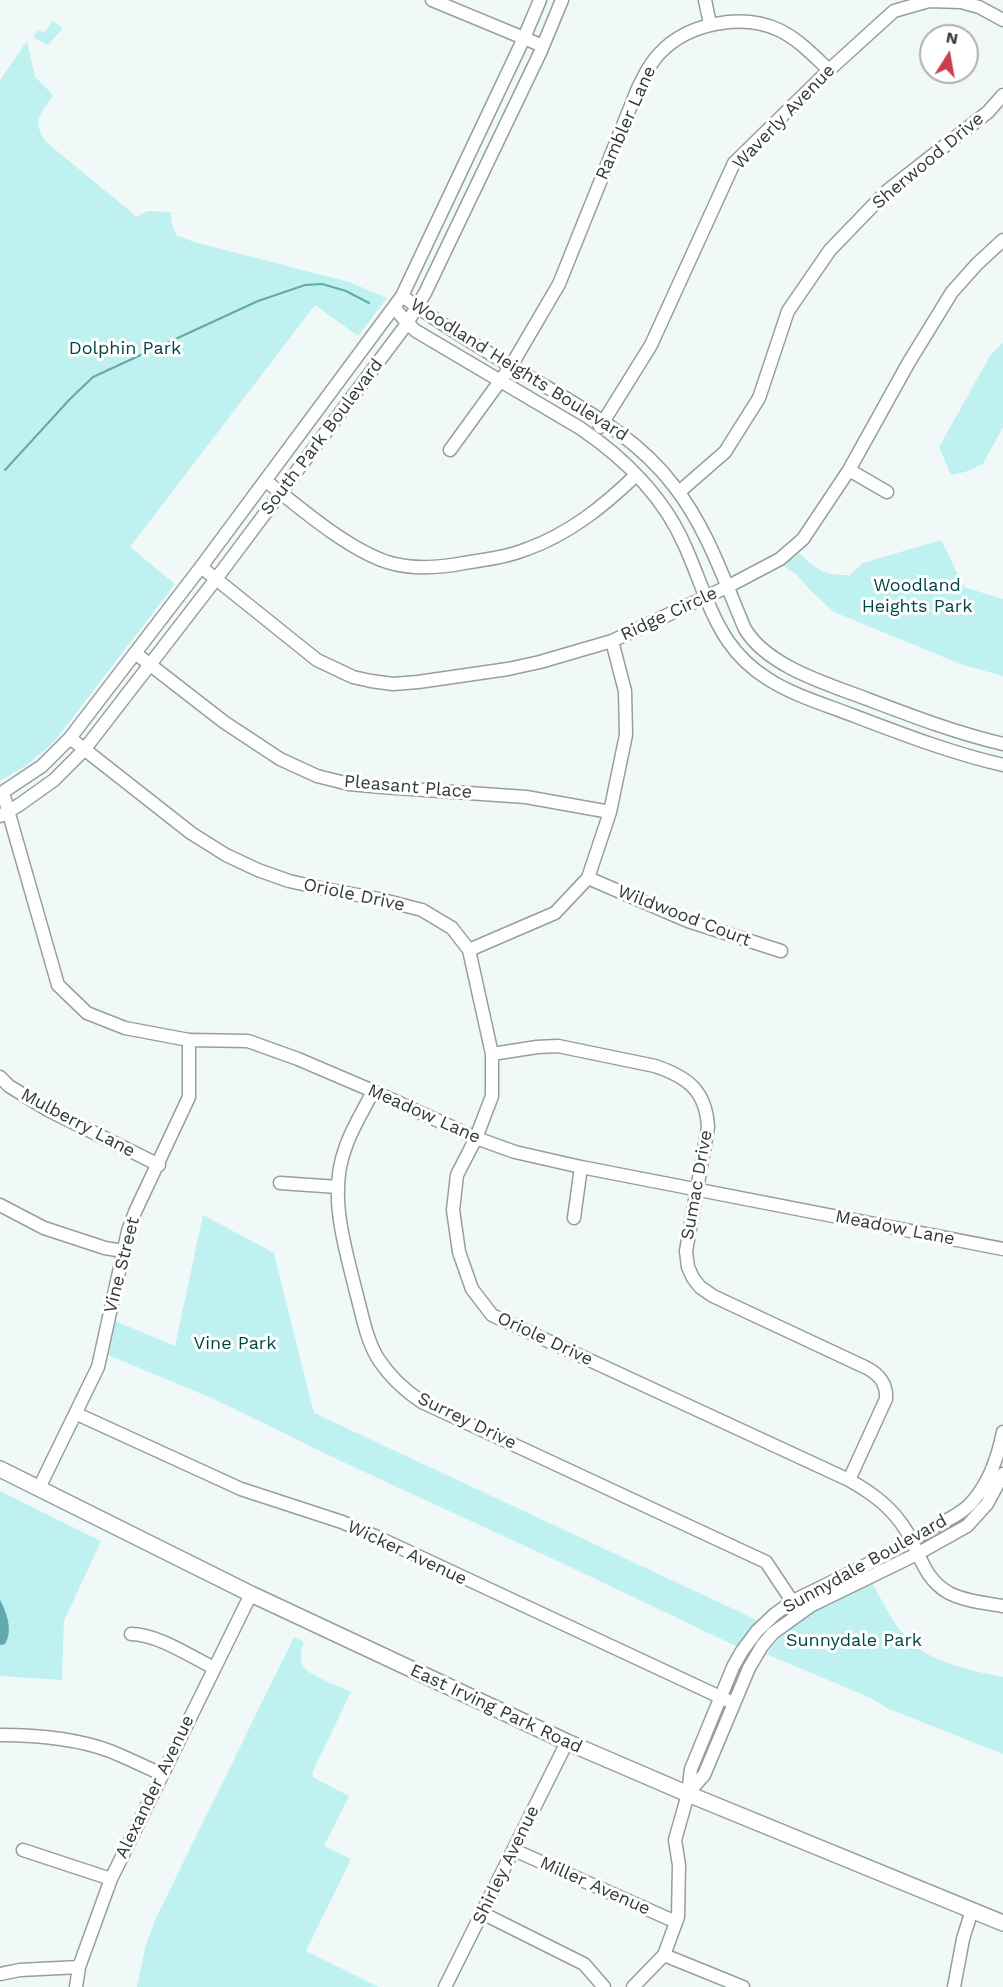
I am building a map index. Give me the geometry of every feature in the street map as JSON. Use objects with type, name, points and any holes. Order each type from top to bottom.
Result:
[{"type":"main road","name":"East Irving Park Road","points":[[0,1469],[251,1594],[567,1742],[1003,1923]]},
{"type":"street","points":[[432,0],[543,46]]},
{"type":"street","name":"South Park Boulevard","points":[[2,793],[42,766],[70,738],[266,481],[402,296],[540,0]]},
{"type":"street","name":"South Park Boulevard","points":[[4,813],[54,780],[84,750],[216,579],[407,323],[417,307],[543,46],[562,0]]},
{"type":"street","points":[[705,0],[710,24]]},
{"type":"street","name":"Waverly Avenue","points":[[593,437],[651,345],[734,163],[892,5],[929,1],[953,2],[979,8],[1003,20]]},
{"type":"street","name":"Rambler Lane","points":[[450,450],[511,366],[559,284],[638,88],[648,68],[662,50],[680,38],[710,24],[725,21],[763,24],[795,39],[829,70]]},
{"type":"street","name":"Sherwood Drive","points":[[679,492],[725,452],[759,398],[789,311],[830,250],[886,191],[988,111],[1003,95]]},
{"type":"street","name":"Ridge Circle","points":[[201,567],[317,660],[353,677],[370,681],[393,684],[418,682],[508,669],[612,641],[727,587],[789,553],[813,525],[849,470],[909,362],[952,292],[1003,240]]},
{"type":"street","name":"Woodland Heights Boulevard","points":[[402,296],[511,366],[603,421],[642,450],[679,492],[707,538],[748,633],[774,658],[805,675],[939,727],[1003,744]]},
{"type":"street","name":"Woodland Heights Boulevard","points":[[394,307],[417,331],[593,437],[613,452],[651,490],[675,525],[723,633],[738,654],[756,671],[778,686],[947,751],[1003,765]]},
{"type":"street","points":[[849,470],[887,492]]},
{"type":"street","points":[[266,481],[347,541],[371,555],[409,567],[430,568],[502,557],[528,549],[563,533],[584,520],[636,476]]},
{"type":"street","points":[[469,950],[555,913],[588,878],[610,813],[626,735],[625,691],[612,641]]},
{"type":"street","name":"Pleasant Place","points":[[135,653],[234,728],[280,759],[317,776],[349,784],[558,801],[610,813]]},
{"type":"street","name":"Oriole Drive","points":[[70,738],[192,833],[226,855],[258,870],[290,881],[379,898],[422,910],[452,928],[469,950],[492,1054],[492,1096],[476,1138],[457,1175],[453,1210],[459,1252],[471,1289],[492,1315],[849,1480],[872,1493],[890,1509],[907,1532],[929,1577],[948,1593],[1003,1606]]},
{"type":"street","name":"Meadow Lane","points":[[2,793],[4,813],[58,985],[87,1012],[125,1028],[189,1040],[248,1041],[298,1059],[476,1138],[515,1152],[1003,1249]]},
{"type":"street","name":"Wildwood Court","points":[[588,878],[688,921],[781,951]]},
{"type":"street","name":"Vine Street","points":[[39,1488],[77,1414],[101,1359],[123,1251],[135,1212],[189,1097],[189,1040]]},
{"type":"street","name":"Sumac Drive","points":[[492,1054],[537,1047],[558,1047],[655,1066],[686,1079],[700,1095],[707,1110],[707,1140],[686,1251],[690,1272],[700,1287],[712,1296],[879,1375],[886,1395],[884,1405],[849,1480]]},
{"type":"street","name":"Mulberry Lane","points":[[0,1077],[9,1086],[48,1110],[159,1165]]},
{"type":"street","name":"Surrey Drive","points":[[373,1091],[344,1149],[338,1187],[341,1232],[366,1330],[383,1367],[404,1388],[431,1406],[766,1562],[800,1613]]},
{"type":"street","points":[[574,1218],[582,1167]]},
{"type":"street","points":[[280,1183],[338,1187]]},
{"type":"street","points":[[0,1205],[44,1228],[123,1251]]},
{"type":"street","name":"Wicker Avenue","points":[[77,1414],[241,1489],[342,1522],[377,1537],[733,1703]]},
{"type":"street","name":"Sunnydale Boulevard","points":[[688,1794],[691,1769],[737,1658],[749,1641],[770,1618],[793,1601],[911,1541],[971,1503],[991,1472],[1003,1432]]},
{"type":"street","name":"Sunnydale Boulevard","points":[[688,1794],[704,1775],[744,1677],[762,1646],[781,1627],[800,1613],[835,1593],[954,1534],[974,1519],[987,1504],[1003,1474]]},
{"type":"street","name":"Alexander Avenue","points":[[76,1987],[78,1967],[111,1879],[251,1594]]},
{"type":"street","points":[[131,1634],[153,1638],[214,1668]]},
{"type":"street","points":[[0,1735],[54,1737],[85,1744],[110,1751],[161,1774]]},
{"type":"street","name":"Shirley Avenue","points":[[445,1987],[567,1742]]},
{"type":"street","points":[[633,1987],[664,1955],[678,1917],[679,1865],[675,1840],[688,1794]]},
{"type":"street","points":[[23,1850],[111,1879]]},
{"type":"street","name":"Miller Avenue","points":[[514,1850],[676,1922]]},
{"type":"street","points":[[954,1987],[963,1939],[972,1910]]},
{"type":"street","points":[[482,1913],[584,1964],[604,1987]]},
{"type":"street","points":[[664,1955],[743,1987]]},
{"type":"street","points":[[0,1974],[20,1970],[78,1967]]},
{"type":"green space","points":[[53,21],[63,28],[48,45],[33,37],[38,30],[44,33]]},
{"type":"green space","name":"Dolphin Park","points":[[27,41],[35,77],[53,95],[38,123],[46,142],[137,217],[147,211],[171,212],[176,235],[194,242],[349,282],[387,298],[358,336],[315,305],[130,547],[175,584],[54,742],[28,764],[0,781],[0,80]]},
{"type":"green space","points":[[1003,342],[1003,427],[983,464],[951,475],[939,447],[990,356]]},
{"type":"green space","name":"Woodland Heights Park","points":[[941,540],[964,587],[1003,599],[1003,676],[963,665],[834,612],[796,574],[781,564],[797,551],[826,573],[850,575],[863,563]]},
{"type":"green space","name":"Vine Park","points":[[203,1215],[274,1253],[314,1413],[759,1621],[738,1647],[345,1463],[214,1399],[108,1355],[115,1321],[175,1346]]},
{"type":"green space","points":[[0,1491],[101,1541],[64,1621],[62,1680],[0,1676]]},
{"type":"green space","name":"Sunnydale Park","points":[[872,1583],[900,1631],[922,1651],[956,1666],[1003,1677],[1003,1754],[889,1709],[871,1698],[766,1654],[785,1632],[805,1617]]},
{"type":"green space","points":[[294,1637],[304,1642],[301,1657],[306,1669],[351,1692],[312,1773],[314,1778],[349,1796],[324,1846],[351,1859],[306,1951],[379,1987],[137,1987],[146,1944],[156,1918]]},
{"type":"shaded area","points":[[0,1600],[7,1616],[9,1633],[5,1644],[0,1645]]},
{"type":"waterway","points":[[5,470],[93,377],[258,301],[305,285],[322,284],[346,291],[369,303]]}]
